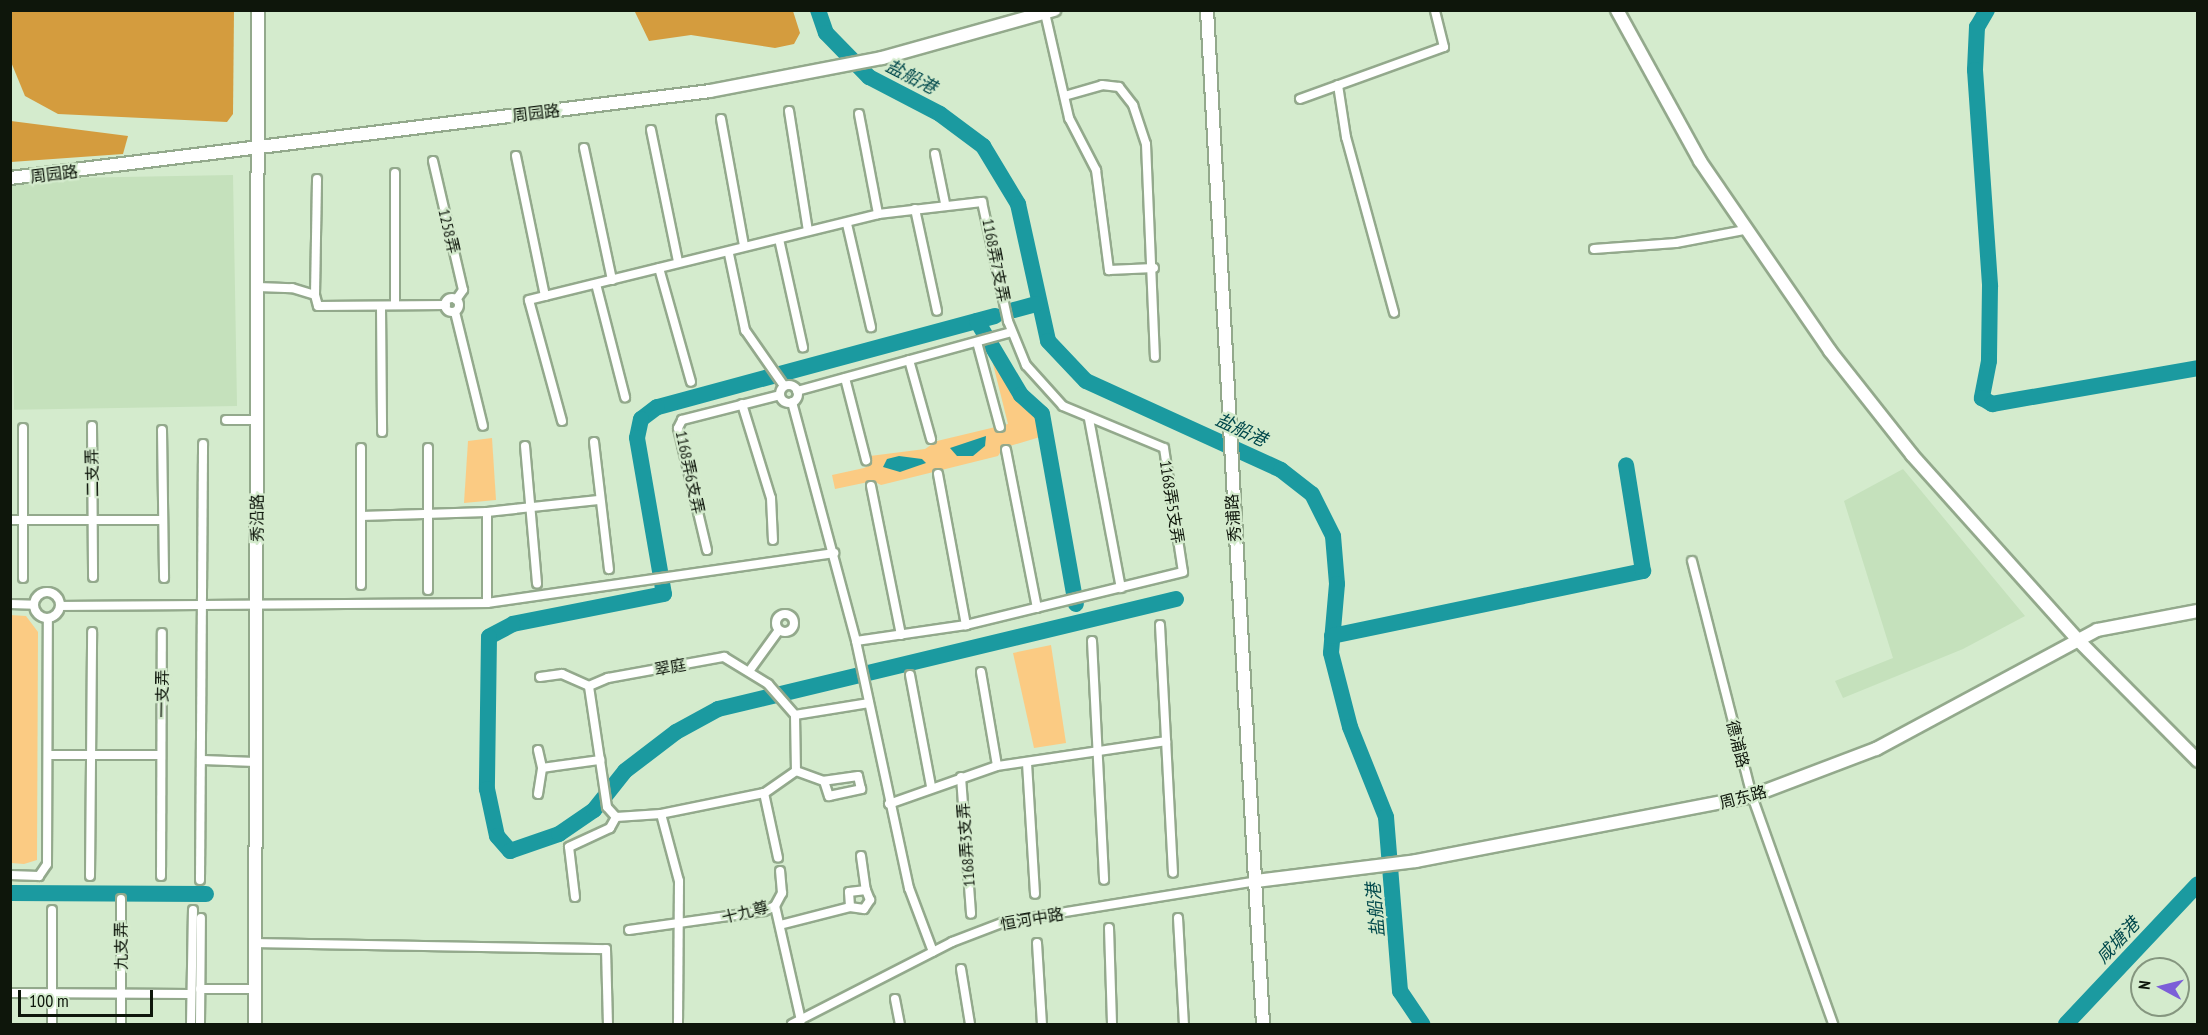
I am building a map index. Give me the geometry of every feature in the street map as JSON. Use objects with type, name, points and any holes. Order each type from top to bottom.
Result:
[{"type":"street","name":"秀沿路","points":[[255,1024],[258,10]]},
{"type":"street","name":"秀浦路","points":[[1207,10],[1230,474],[1263,1024]]},
{"type":"street","points":[[1300,99],[1444,47],[1435,10]]},
{"type":"street","points":[[1617,10],[1658,89],[1744,230],[1911,455],[2076,638],[2198,761]]},
{"type":"street","name":"周园路","points":[[10,178],[258,149],[819,73],[1050,12]]},
{"type":"street","points":[[1050,12],[1068,94],[1069,118],[1096,170],[1109,270],[1154,268]]},
{"type":"street","points":[[1068,94],[1102,85],[1119,87],[1133,105],[1146,144],[1154,268],[1155,357]]},
{"type":"street","points":[[1338,85],[1346,137],[1394,313]]},
{"type":"street","points":[[789,111],[808,231]]},
{"type":"street","points":[[859,114],[878,214]]},
{"type":"street","points":[[721,119],[744,246]]},
{"type":"street","points":[[651,130],[678,262]]},
{"type":"street","points":[[584,148],[612,280]]},
{"type":"street","points":[[935,154],[945,203]]},
{"type":"street","points":[[516,156],[545,296],[530,300],[561,421]]},
{"type":"street","name":"1258弄","points":[[433,161],[463,290],[456,300],[455,312]]},
{"type":"street","points":[[395,173],[395,305]]},
{"type":"street","points":[[317,179],[315,295],[318,306],[381,307],[446,304],[456,300]]},
{"type":"street","name":"1168弄7支弄","points":[[545,296],[678,262],[729,254],[744,246],[847,224],[878,214],[945,203],[982,202],[1008,321]]},
{"type":"street","points":[[915,208],[937,310]]},
{"type":"street","points":[[847,224],[871,327]]},
{"type":"street","points":[[1594,249],[1676,243],[1744,230]]},
{"type":"street","points":[[779,239],[803,348]]},
{"type":"street","points":[[729,254],[745,330],[782,383],[797,391],[1011,332]]},
{"type":"street","points":[[659,268],[691,382]]},
{"type":"street","points":[[596,284],[625,397]]},
{"type":"street","points":[[258,287],[315,295]]},
{"type":"street","points":[[446,304],[455,312],[483,426]]},
{"type":"street","points":[[381,307],[382,432]]},
{"type":"street","name":"1168弄5支弄","points":[[856,641],[966,625],[1183,572],[1164,448],[1089,419],[1063,406],[1043,387],[1011,332],[1008,321]]},
{"type":"street","points":[[980,341],[1000,427]]},
{"type":"street","points":[[909,360],[931,439]]},
{"type":"street","points":[[845,378],[866,460]]},
{"type":"street","points":[[782,383],[780,395],[792,402]]},
{"type":"street","points":[[797,391],[792,402],[856,641],[889,804],[909,888],[933,952]]},
{"type":"street","name":"1168弄6支弄","points":[[707,550],[678,428],[682,420],[780,395]]},
{"type":"street","points":[[742,404],[771,498],[773,540]]},
{"type":"street","points":[[1089,419],[1121,588]]},
{"type":"street","points":[[226,420],[257,420]]},
{"type":"street","name":"二支弄","points":[[92,426],[93,577]]},
{"type":"street","points":[[22,578],[23,428]]},
{"type":"street","points":[[162,430],[164,578]]},
{"type":"street","points":[[594,442],[598,500],[609,569]]},
{"type":"street","points":[[200,880],[203,760],[204,444]]},
{"type":"street","points":[[525,446],[537,583]]},
{"type":"street","points":[[361,448],[361,585]]},
{"type":"street","points":[[428,448],[428,590]]},
{"type":"street","points":[[1006,450],[1037,608]]},
{"type":"street","points":[[938,474],[966,625]]},
{"type":"street","points":[[871,486],[901,635]]},
{"type":"street","points":[[361,516],[427,516],[487,512],[598,500]]},
{"type":"street","points":[[487,512],[487,603]]},
{"type":"street","name":"二支弄","points":[[10,520],[162,520]]},
{"type":"street","points":[[10,875],[45,871],[48,618],[60,606],[204,607],[487,603],[834,553]]},
{"type":"street","name":"德浦路","points":[[1692,561],[1752,796],[1833,1024]]},
{"type":"street","points":[[34,605],[46,591],[57,596],[60,606]]},
{"type":"street","points":[[10,604],[34,605]]},
{"type":"street","points":[[34,605],[39,615],[48,618]]},
{"type":"street","name":"周东路","points":[[1256,881],[1416,861],[1752,796],[1876,749],[2076,638],[2198,612]]},
{"type":"street","points":[[1160,625],[1173,873]]},
{"type":"street","points":[[750,670],[779,630]]},
{"type":"street","points":[[90,876],[93,754],[92,632]]},
{"type":"street","name":"一支弄","points":[[161,876],[162,633]]},
{"type":"street","points":[[1092,641],[1104,880]]},
{"type":"street","name":"翠庭","points":[[589,686],[724,657],[750,670],[786,700],[795,715],[796,771]]},
{"type":"street","points":[[981,672],[997,766]]},
{"type":"street","points":[[540,677],[562,674],[589,686],[607,807],[616,817]]},
{"type":"street","points":[[910,675],[931,786]]},
{"type":"street","points":[[795,715],[869,703]]},
{"type":"street","name":"1168弄3支弄","points":[[889,804],[931,786],[997,766],[1097,754],[1166,741]]},
{"type":"street","points":[[538,750],[542,768],[538,794]]},
{"type":"street","points":[[48,755],[161,755]]},
{"type":"street","points":[[203,760],[255,762]]},
{"type":"street","points":[[542,768],[600,760]]},
{"type":"street","points":[[1027,763],[1035,894]]},
{"type":"street","points":[[616,817],[661,814],[764,793],[796,771],[824,781]]},
{"type":"street","name":"1168弄3支弄","points":[[961,777],[971,914]]},
{"type":"street","points":[[764,793],[778,858]]},
{"type":"street","points":[[661,814],[679,881],[678,1024]]},
{"type":"street","points":[[575,897],[569,847],[610,828],[616,817]]},
{"type":"street","points":[[850,907],[849,892],[866,890],[861,856]]},
{"type":"street","name":"十九尊","points":[[629,930],[680,926],[775,906],[782,893],[780,871]]},
{"type":"street","name":"恒河中路","points":[[792,1024],[933,952],[1004,922],[1256,881]]},
{"type":"street","name":"十九尊","points":[[780,925],[850,907],[867,907],[866,890]]},
{"type":"street","name":"九支弄","points":[[121,899],[121,1024]]},
{"type":"street","points":[[775,906],[801,1020]]},
{"type":"street","points":[[52,910],[52,1024]]},
{"type":"street","points":[[191,1024],[193,910]]},
{"type":"street","points":[[200,1024],[201,918]]},
{"type":"street","points":[[1178,918],[1184,1024]]},
{"type":"street","points":[[1109,928],[1112,1024]]},
{"type":"street","points":[[256,943],[606,949],[608,1024]]},
{"type":"street","points":[[1037,943],[1042,1024]]},
{"type":"street","points":[[961,969],[970,1024]]},
{"type":"street","points":[[200,989],[256,989]]},
{"type":"street","name":"九支弄","points":[[10,993],[191,994]]},
{"type":"street","points":[[895,999],[900,1024]]},
{"type":"shaded area","points":[[10,11],[234,11],[233,114],[227,122],[58,114],[25,96],[11,62]]},
{"type":"shaded area","points":[[563,11],[793,11],[800,33],[794,44],[775,48],[691,35],[649,41],[635,12]]},
{"type":"shaded area","points":[[11,121],[128,136],[123,154],[11,162]]},
{"type":"shaded area","points":[[233,175],[237,406],[14,410],[10,179]]},
{"type":"shaded area","points":[[992,360],[1037,419],[1040,437],[1003,448],[998,456],[881,485],[873,481],[835,489],[832,475],[872,464],[870,456],[925,449],[937,441],[1008,424]]},
{"type":"shaded area","points":[[492,438],[496,500],[464,503],[468,441]]},
{"type":"shaded area","points":[[1903,469],[2025,616],[1963,649],[1843,698],[1835,681],[1893,658],[1844,501]]},
{"type":"shaded area","points":[[10,615],[26,616],[38,632],[37,860],[24,864],[11,863]]},
{"type":"shaded area","points":[[1051,645],[1066,743],[1034,748],[1013,653]]},
{"type":"water","points":[[986,436],[985,446],[973,456],[957,456],[950,448]]},
{"type":"water","points":[[899,456],[922,459],[926,463],[900,472],[883,467],[887,459]]},
{"type":"waterway","name":"盐船港","points":[[818,10],[826,33],[869,77],[940,114],[983,146],[1018,204],[1048,341],[1086,381],[1281,470],[1312,494],[1333,536],[1337,584],[1331,653],[1350,727],[1386,817],[1400,991],[1422,1024]]},
{"type":"waterway","points":[[1987,10],[1977,27],[1975,70],[1990,286],[1989,361],[1982,398],[1992,404],[2198,368]]},
{"type":"waterway","points":[[1014,310],[1036,304]]},
{"type":"waterway","points":[[995,316],[657,407],[641,419],[637,438],[664,594],[513,624],[489,637],[487,789],[497,836],[510,851],[559,834],[594,810],[625,771],[676,732],[718,709],[1176,599]]},
{"type":"waterway","points":[[977,321],[1021,395],[1042,414],[1076,604]]},
{"type":"waterway","points":[[1332,636],[1643,571],[1626,465]]},
{"type":"waterway","name":"咸塘港","points":[[2066,1024],[2198,884]]},
{"type":"waterway","points":[[10,893],[206,894]]}]
